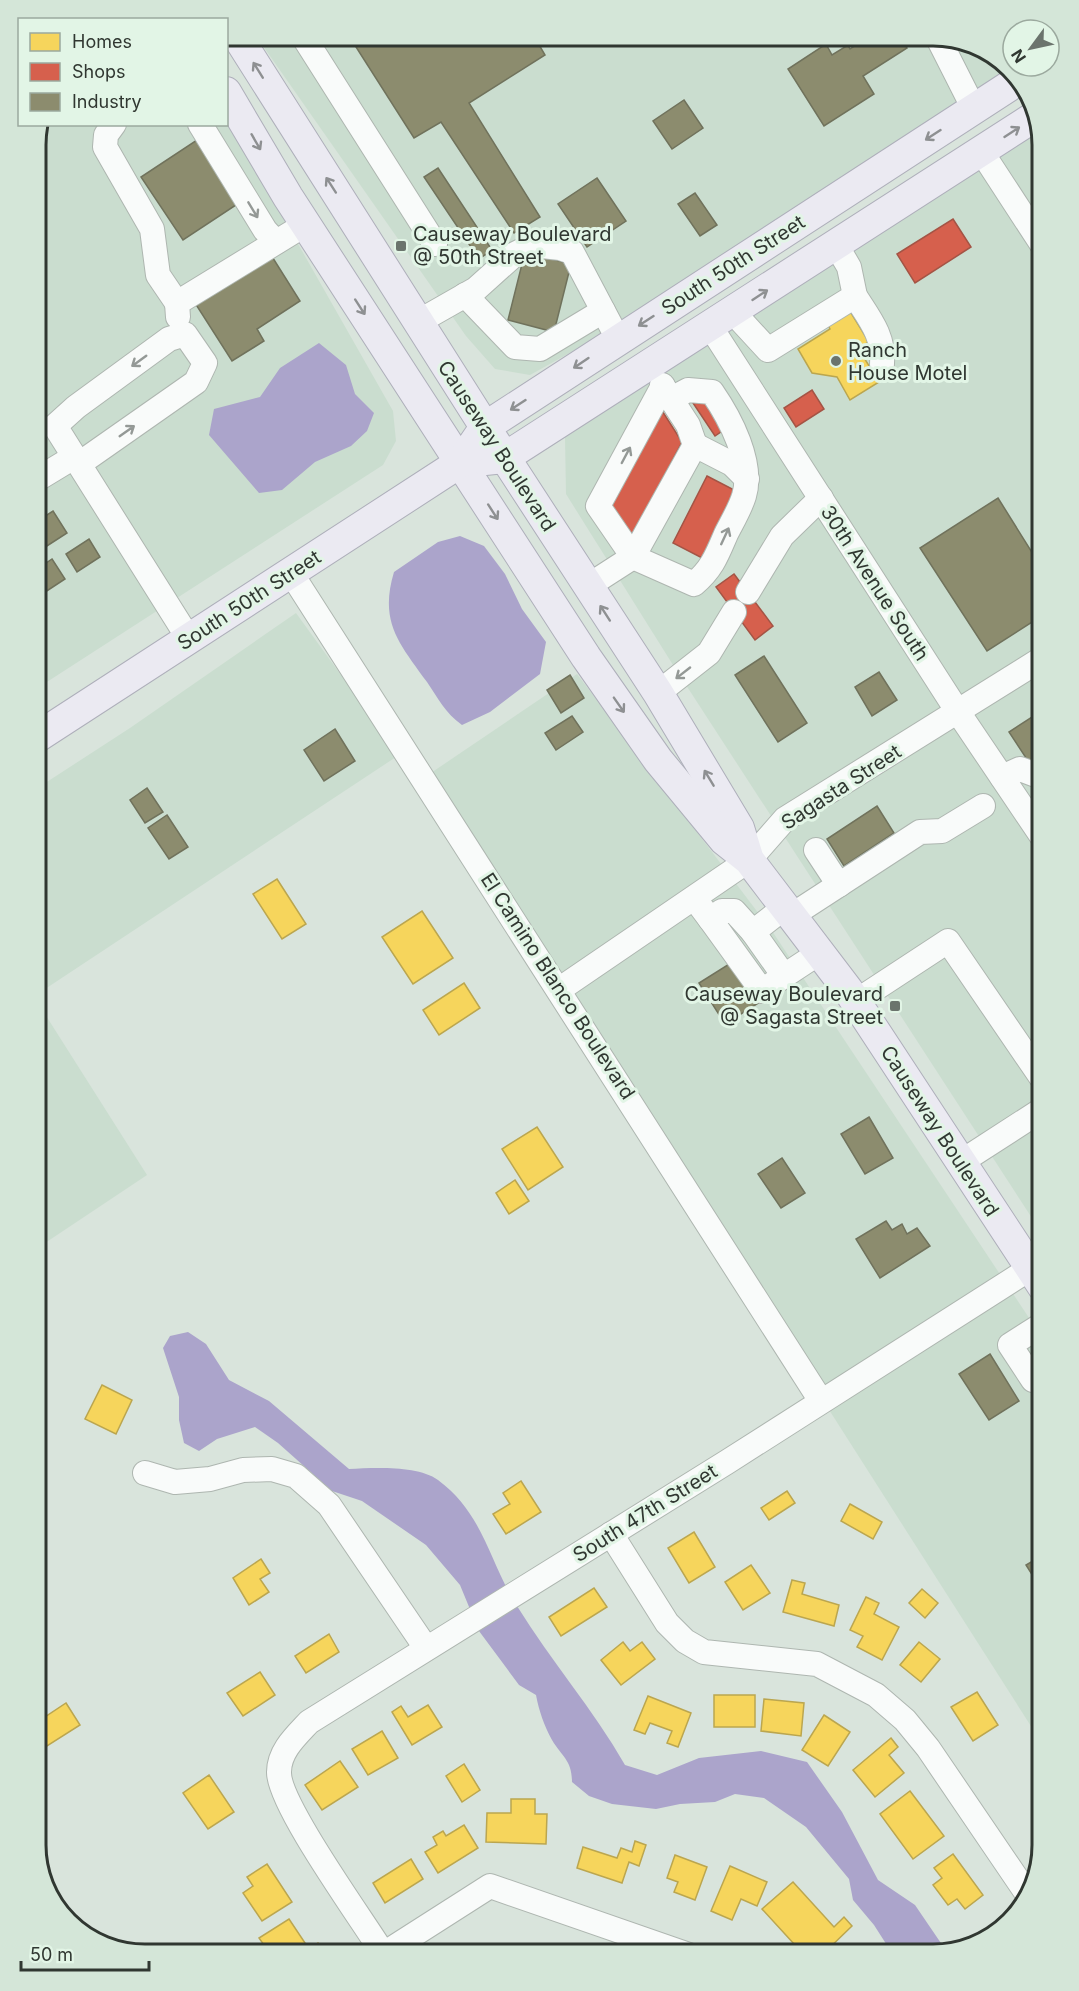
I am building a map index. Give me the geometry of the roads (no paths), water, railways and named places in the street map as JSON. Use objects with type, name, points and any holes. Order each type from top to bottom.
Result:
[{"type":"main road","name":"Causeway Boulevard","points":[[243,46],[484,427],[657,693],[739,828],[749,860]]},
{"type":"main road","name":"South 50th Street","points":[[47,731],[461,462],[484,427],[1012,85]]},
{"type":"main road","name":"Causeway Boulevard","points":[[228,95],[306,224],[586,657],[658,760],[724,840],[749,860],[855,1002],[1032,1270]]},
{"type":"main road","name":"South 50th Street","points":[[461,462],[504,458],[661,383],[722,319],[1029,120]]},
{"type":"street","points":[[309,46],[435,244]]},
{"type":"street","points":[[943,47],[974,109]]},
{"type":"street","points":[[47,475],[77,460],[196,382],[205,363],[184,334],[176,312],[177,303],[158,275],[152,229],[105,147],[106,135],[113,126]]},
{"type":"street","points":[[201,126],[265,230],[276,242]]},
{"type":"street","points":[[981,151],[1032,229]]},
{"type":"street","points":[[177,303],[306,224]]},
{"type":"street","points":[[418,322],[465,295],[497,272],[515,254],[533,245],[560,248],[572,252],[618,339]]},
{"type":"street","points":[[836,245],[849,267],[855,296],[879,335],[884,351],[882,364]]},
{"type":"street","points":[[465,295],[515,347],[540,349],[603,311]]},
{"type":"street","points":[[722,319],[768,350],[855,296]]},
{"type":"street","name":"30th Avenue South","points":[[722,319],[821,498],[958,712],[1032,822]]},
{"type":"street","points":[[184,334],[169,339],[76,407],[55,426],[189,639]]},
{"type":"street","points":[[661,383],[688,425],[695,445],[732,464],[747,479]]},
{"type":"street","points":[[661,383],[688,390],[712,392],[724,410],[745,464],[747,479],[744,496],[709,571],[694,584],[633,557],[598,506],[661,383]]},
{"type":"street","points":[[588,586],[633,557],[695,445]]},
{"type":"street","points":[[748,592],[782,536],[821,498]]},
{"type":"street","name":"El Camino Blanco Boulevard","points":[[291,573],[560,989],[822,1401]]},
{"type":"street","points":[[657,693],[709,653],[734,612]]},
{"type":"street","name":"Sagasta Street","points":[[560,989],[749,860],[785,819],[1032,665]]},
{"type":"street","points":[[1002,777],[1020,769],[1032,774]]},
{"type":"street","points":[[753,932],[838,885],[920,832],[942,831],[983,806]]},
{"type":"street","points":[[816,850],[838,885]]},
{"type":"street","points":[[694,898],[762,991],[819,953]]},
{"type":"street","points":[[710,919],[723,911],[734,911],[753,932],[784,976]]},
{"type":"street","points":[[855,1002],[948,941],[1032,1064]]},
{"type":"street","points":[[961,1162],[1032,1116]]},
{"type":"street","name":"South 47th Street","points":[[377,1944],[293,1814],[279,1773],[287,1745],[309,1722],[822,1401],[1032,1281]]},
{"type":"street","points":[[1032,1331],[1010,1345],[1032,1378]]},
{"type":"street","points":[[145,1473],[175,1482],[210,1479],[243,1470],[272,1469],[296,1476],[329,1505],[426,1648]]},
{"type":"street","points":[[611,1534],[668,1623],[684,1641],[704,1652],[817,1664],[848,1678],[884,1701],[905,1719],[928,1748],[1023,1888]]},
{"type":"street","points":[[399,1944],[490,1886],[657,1944]]},
{"type":"place","name":"Causeway Boulevard @ 50th Street","points":[[401,246]]},
{"type":"place","name":"Ranch House Motel","points":[[836,361]]},
{"type":"place","name":"Causeway Boulevard @ Sagasta Street","points":[[895,1006]]}]
